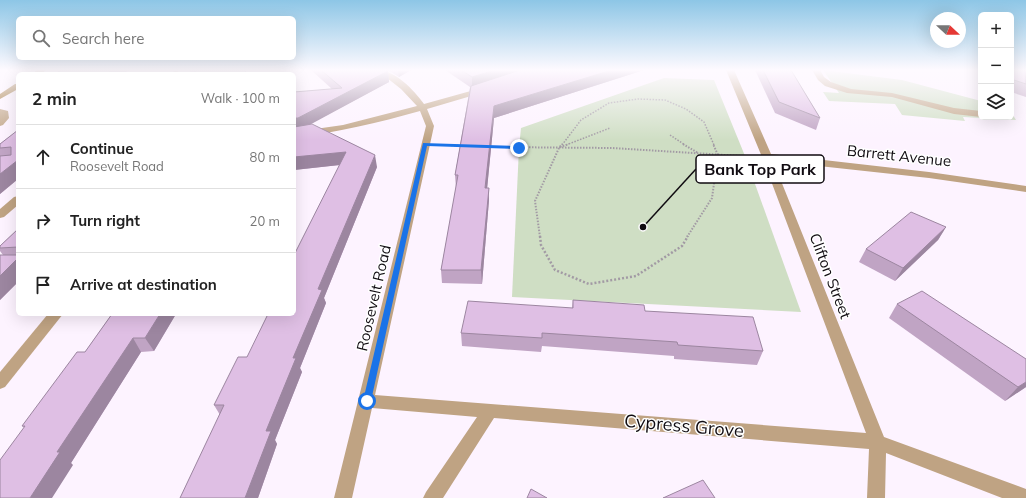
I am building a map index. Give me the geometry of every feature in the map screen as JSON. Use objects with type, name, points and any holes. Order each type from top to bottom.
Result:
[{"type":"street","name":"Roosevelt Road","points":[[343,498],[367,401],[430,126],[428,115],[409,93]]},
{"type":"street","points":[[296,135],[346,126],[421,108],[469,93]]},
{"type":"street","name":"Clifton Street","points":[[740,93],[767,157],[878,442],[876,498]]},
{"type":"street","points":[[869,93],[892,96],[948,110],[978,114]]},
{"type":"street","points":[[0,112],[5,113],[5,118],[0,123]]},
{"type":"street","name":"Barrett Avenue","points":[[767,157],[902,170],[1026,189]]},
{"type":"street","points":[[0,215],[16,201]]},
{"type":"street","points":[[0,383],[54,316]]},
{"type":"street","name":"Cypress Grove","points":[[367,401],[878,442],[1025,498]]},
{"type":"street","points":[[432,498],[490,411]]},
{"type":"path","points":[[638,99],[664,100],[686,109],[704,122],[718,155],[712,198],[682,246],[636,276],[589,284],[555,270],[541,245],[535,201],[559,148],[581,120],[609,103],[638,99]]},
{"type":"path","points":[[559,148],[610,128]]},
{"type":"path","points":[[670,134],[698,154]]},
{"type":"path","points":[[425,144],[464,146]]},
{"type":"path","points":[[487,147],[612,148],[767,157]]},
{"type":"green space","points":[[620,93],[719,93],[745,156],[801,312],[512,297],[521,128]]},
{"type":"green space","points":[[824,93],[952,93],[978,100],[978,118],[963,117],[965,121],[902,115],[895,104],[829,101]]},
{"type":"building","points":[[296,93],[345,93],[296,118]]},
{"type":"building","points":[[470,93],[536,93],[494,106],[485,188],[489,188],[481,270],[441,270],[458,175],[455,175]]},
{"type":"building","points":[[775,93],[805,93],[820,118],[779,102]]},
{"type":"building","points":[[312,124],[375,155],[318,289],[322,290],[293,358],[296,358],[266,431],[271,431],[245,498],[180,498],[224,405],[214,405],[238,357],[247,357],[267,316],[296,316],[296,251],[346,152],[296,157],[296,127]]},
{"type":"building","points":[[16,132],[16,162],[0,174],[0,156],[11,155],[11,147],[0,148],[0,144]]},
{"type":"building","points":[[911,212],[946,227],[903,268],[866,249]]},
{"type":"building","points":[[16,231],[16,247],[0,248],[0,246]]},
{"type":"building","points":[[0,255],[16,255],[16,260],[0,276]]},
{"type":"building","points":[[922,291],[1026,359],[1026,382],[1018,387],[897,304]]},
{"type":"building","points":[[573,300],[644,305],[645,311],[753,317],[763,351],[678,345],[677,342],[542,333],[542,338],[461,333],[468,301],[573,308]]},
{"type":"building","points":[[111,316],[159,316],[145,338],[133,338],[57,452],[60,452],[30,498],[0,498],[0,460],[25,426],[22,426],[77,352],[85,352]]},
{"type":"building","points":[[703,480],[715,498],[663,498]]},
{"type":"building","points":[[531,489],[547,498],[527,498]]},
{"type":"place","name":"Bank Top Park","points":[[643,227]]},
{"type":"route","points":[[367,401],[425,144],[519,148]]}]
